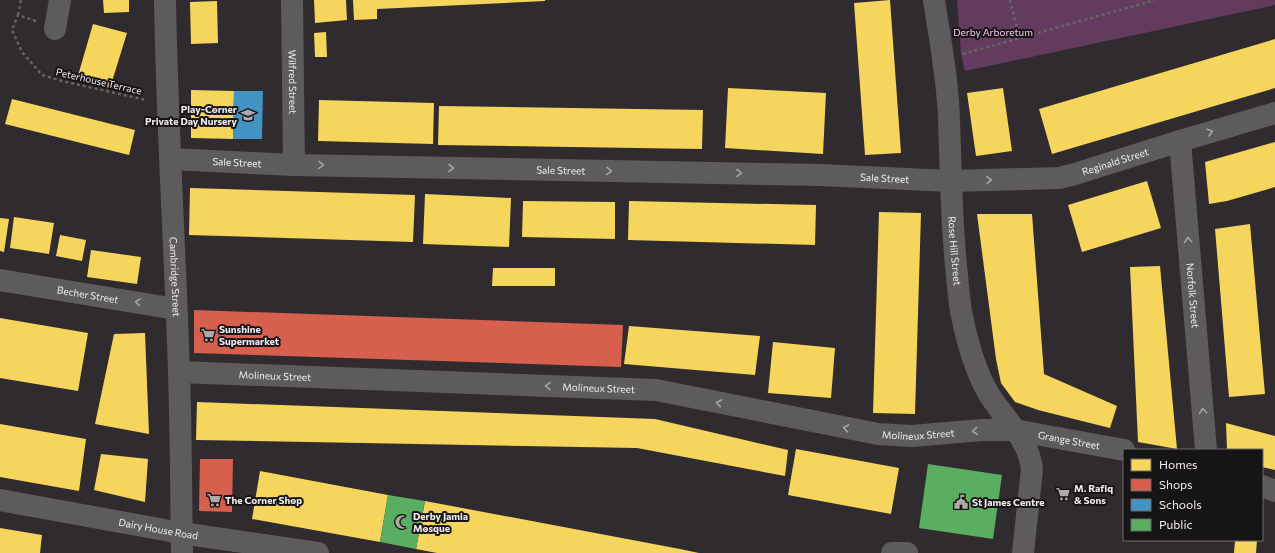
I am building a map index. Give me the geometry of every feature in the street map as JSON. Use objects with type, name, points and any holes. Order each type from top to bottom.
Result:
[{"type":"street","points":[[55,29],[60,0]]},
{"type":"street","name":"Cambridge Street","points":[[165,0],[167,105],[171,159],[179,372],[181,543]]},
{"type":"street","name":"Wilfred Street","points":[[292,0],[294,165]]},
{"type":"street","name":"Rose Hill Street","points":[[934,0],[943,57],[949,119],[952,228],[961,311],[975,364],[986,389],[1025,445],[1031,458],[1031,484],[1023,553]]},
{"type":"street","name":"Reginald Street","points":[[950,181],[1059,178],[1120,161],[1180,141],[1275,113]]},
{"type":"street","name":"Norfolk Street","points":[[1180,141],[1206,449]]},
{"type":"street","name":"Sale Street","points":[[171,159],[294,165],[821,175],[950,181]]},
{"type":"street","name":"Becher Street","points":[[0,280],[176,309]]},
{"type":"street","name":"Molineux Street","points":[[179,372],[656,390],[878,434],[912,436],[982,430],[1014,430]]},
{"type":"street","name":"Grange Street","points":[[1014,430],[1123,450]]},
{"type":"street","points":[[1263,486],[1275,490]]},
{"type":"street","name":"Dairy House Road","points":[[0,500],[181,543],[318,553]]},
{"type":"street","points":[[892,553],[907,553]]},
{"type":"path","name":"Peterhouse Terrace","points":[[20,0],[18,15],[12,30],[22,52],[42,75],[62,82],[167,105]]},
{"type":"path","points":[[1010,0],[1019,37]]},
{"type":"path","points":[[943,57],[961,54],[1156,0]]},
{"type":"path","points":[[18,15],[55,29]]},
{"type":"green space","name":"Derby Arboretum","points":[[957,0],[1275,0],[1275,5],[965,71],[961,54]]},
{"type":"building: Homes","points":[[103,0],[129,0],[129,12],[104,13]]},
{"type":"building: Homes","points":[[314,0],[346,0],[347,20],[315,23]]},
{"type":"building: Homes","points":[[353,0],[545,1],[377,9],[377,19],[354,20]]},
{"type":"building: Homes","points":[[890,0],[901,153],[865,155],[854,3]]},
{"type":"building: Homes","points":[[217,1],[218,43],[191,44],[190,2]]},
{"type":"building: Homes","points":[[93,24],[127,33],[110,88],[77,79]]},
{"type":"building: Homes","points":[[326,32],[327,57],[315,57],[314,33]]},
{"type":"building: Homes","points":[[1275,39],[1275,88],[1052,154],[1039,109]]},
{"type":"building: Homes","points":[[728,88],[826,93],[823,154],[725,148]]},
{"type":"building: Homes","points":[[1003,88],[1012,151],[976,156],[967,93]]},
{"type":"building: Homes","points":[[191,90],[234,91],[233,139],[191,138]]},
{"type":"building: Homes","points":[[12,99],[135,130],[129,155],[5,124]]},
{"type":"building: Homes","points":[[319,100],[434,103],[433,144],[318,141]]},
{"type":"building: Homes","points":[[439,106],[703,110],[702,149],[438,145]]},
{"type":"building: Homes","points":[[1275,142],[1275,187],[1227,201],[1209,204],[1205,162]]},
{"type":"building: Homes","points":[[1147,181],[1161,228],[1082,252],[1068,205]]},
{"type":"building: Homes","points":[[190,188],[415,195],[413,242],[189,235]]},
{"type":"building: Homes","points":[[425,194],[511,198],[509,247],[423,244]]},
{"type":"building: Homes","points":[[523,201],[615,202],[615,239],[522,237]]},
{"type":"building: Homes","points":[[629,201],[816,205],[815,245],[628,240]]},
{"type":"building: Homes","points":[[879,212],[921,213],[915,414],[873,413]]},
{"type":"building: Homes","points":[[977,214],[1032,214],[1044,374],[1117,406],[1110,428],[1038,410],[1015,402],[1001,383],[996,359]]},
{"type":"building: Homes","points":[[14,217],[54,223],[49,254],[10,248]]},
{"type":"building: Homes","points":[[0,218],[9,219],[4,252],[0,251]]},
{"type":"building: Homes","points":[[1250,224],[1265,394],[1229,397],[1215,229]]},
{"type":"building: Homes","points":[[60,235],[86,240],[82,261],[56,256]]},
{"type":"building: Homes","points":[[91,250],[141,257],[137,284],[87,277]]},
{"type":"building: Homes","points":[[1160,266],[1177,449],[1138,442],[1130,267]]},
{"type":"building: Homes","points":[[493,268],[555,268],[555,286],[492,286]]},
{"type":"building: Homes","points":[[0,318],[88,333],[78,391],[0,378]]},
{"type":"building: Homes","points":[[629,326],[760,336],[755,375],[624,364]]},
{"type":"building: Homes","points":[[145,333],[149,434],[95,424],[114,334]]},
{"type":"building: Homes","points":[[773,342],[835,348],[831,398],[768,393]]},
{"type":"building: Homes","points":[[197,402],[655,419],[788,450],[785,476],[637,448],[196,440]]},
{"type":"building: Homes","points":[[1226,423],[1275,436],[1275,470],[1263,467],[1263,449],[1227,449]]},
{"type":"building: Homes","points":[[0,424],[86,439],[79,491],[0,477]]},
{"type":"building: Homes","points":[[796,449],[899,468],[891,514],[788,495]]},
{"type":"building: Homes","points":[[101,454],[148,459],[145,502],[94,490]]},
{"type":"building: Homes","points":[[260,471],[388,495],[380,542],[252,519]]},
{"type":"building: Homes","points":[[425,501],[699,553],[437,553],[416,549]]},
{"type":"building: Homes","points":[[0,528],[42,535],[40,553],[0,553]]},
{"type":"building: Homes","points":[[1235,541],[1257,541],[1256,553],[1234,553]]},
{"type":"building: Shops","points":[[194,310],[623,325],[621,367],[194,353]]},
{"type":"building: Shops","points":[[200,459],[233,459],[232,512],[199,511]]},
{"type":"building: Schools","name":"Play-Corner Private Day Nursery","points":[[234,91],[263,91],[262,139],[233,139]]},
{"type":"building: Public","name":"St James Centre","points":[[928,464],[1002,475],[993,539],[919,528]]},
{"type":"building: Public","name":"Derby Jamia Mosque","points":[[388,495],[425,501],[416,549],[380,542]]},
{"type":"place","name":"Play-Corner Private Day Nursery","points":[[248,115]]},
{"type":"place","name":"Sunshine Supermarket","points":[[208,335]]},
{"type":"place","name":"M. Rafiq & Sons","points":[[1063,494]]},
{"type":"place","name":"The Corner Shop","points":[[214,500]]},
{"type":"place","name":"St James Centre","points":[[961,502]]},
{"type":"place","name":"Derby Jamia Mosque","points":[[402,522]]}]
